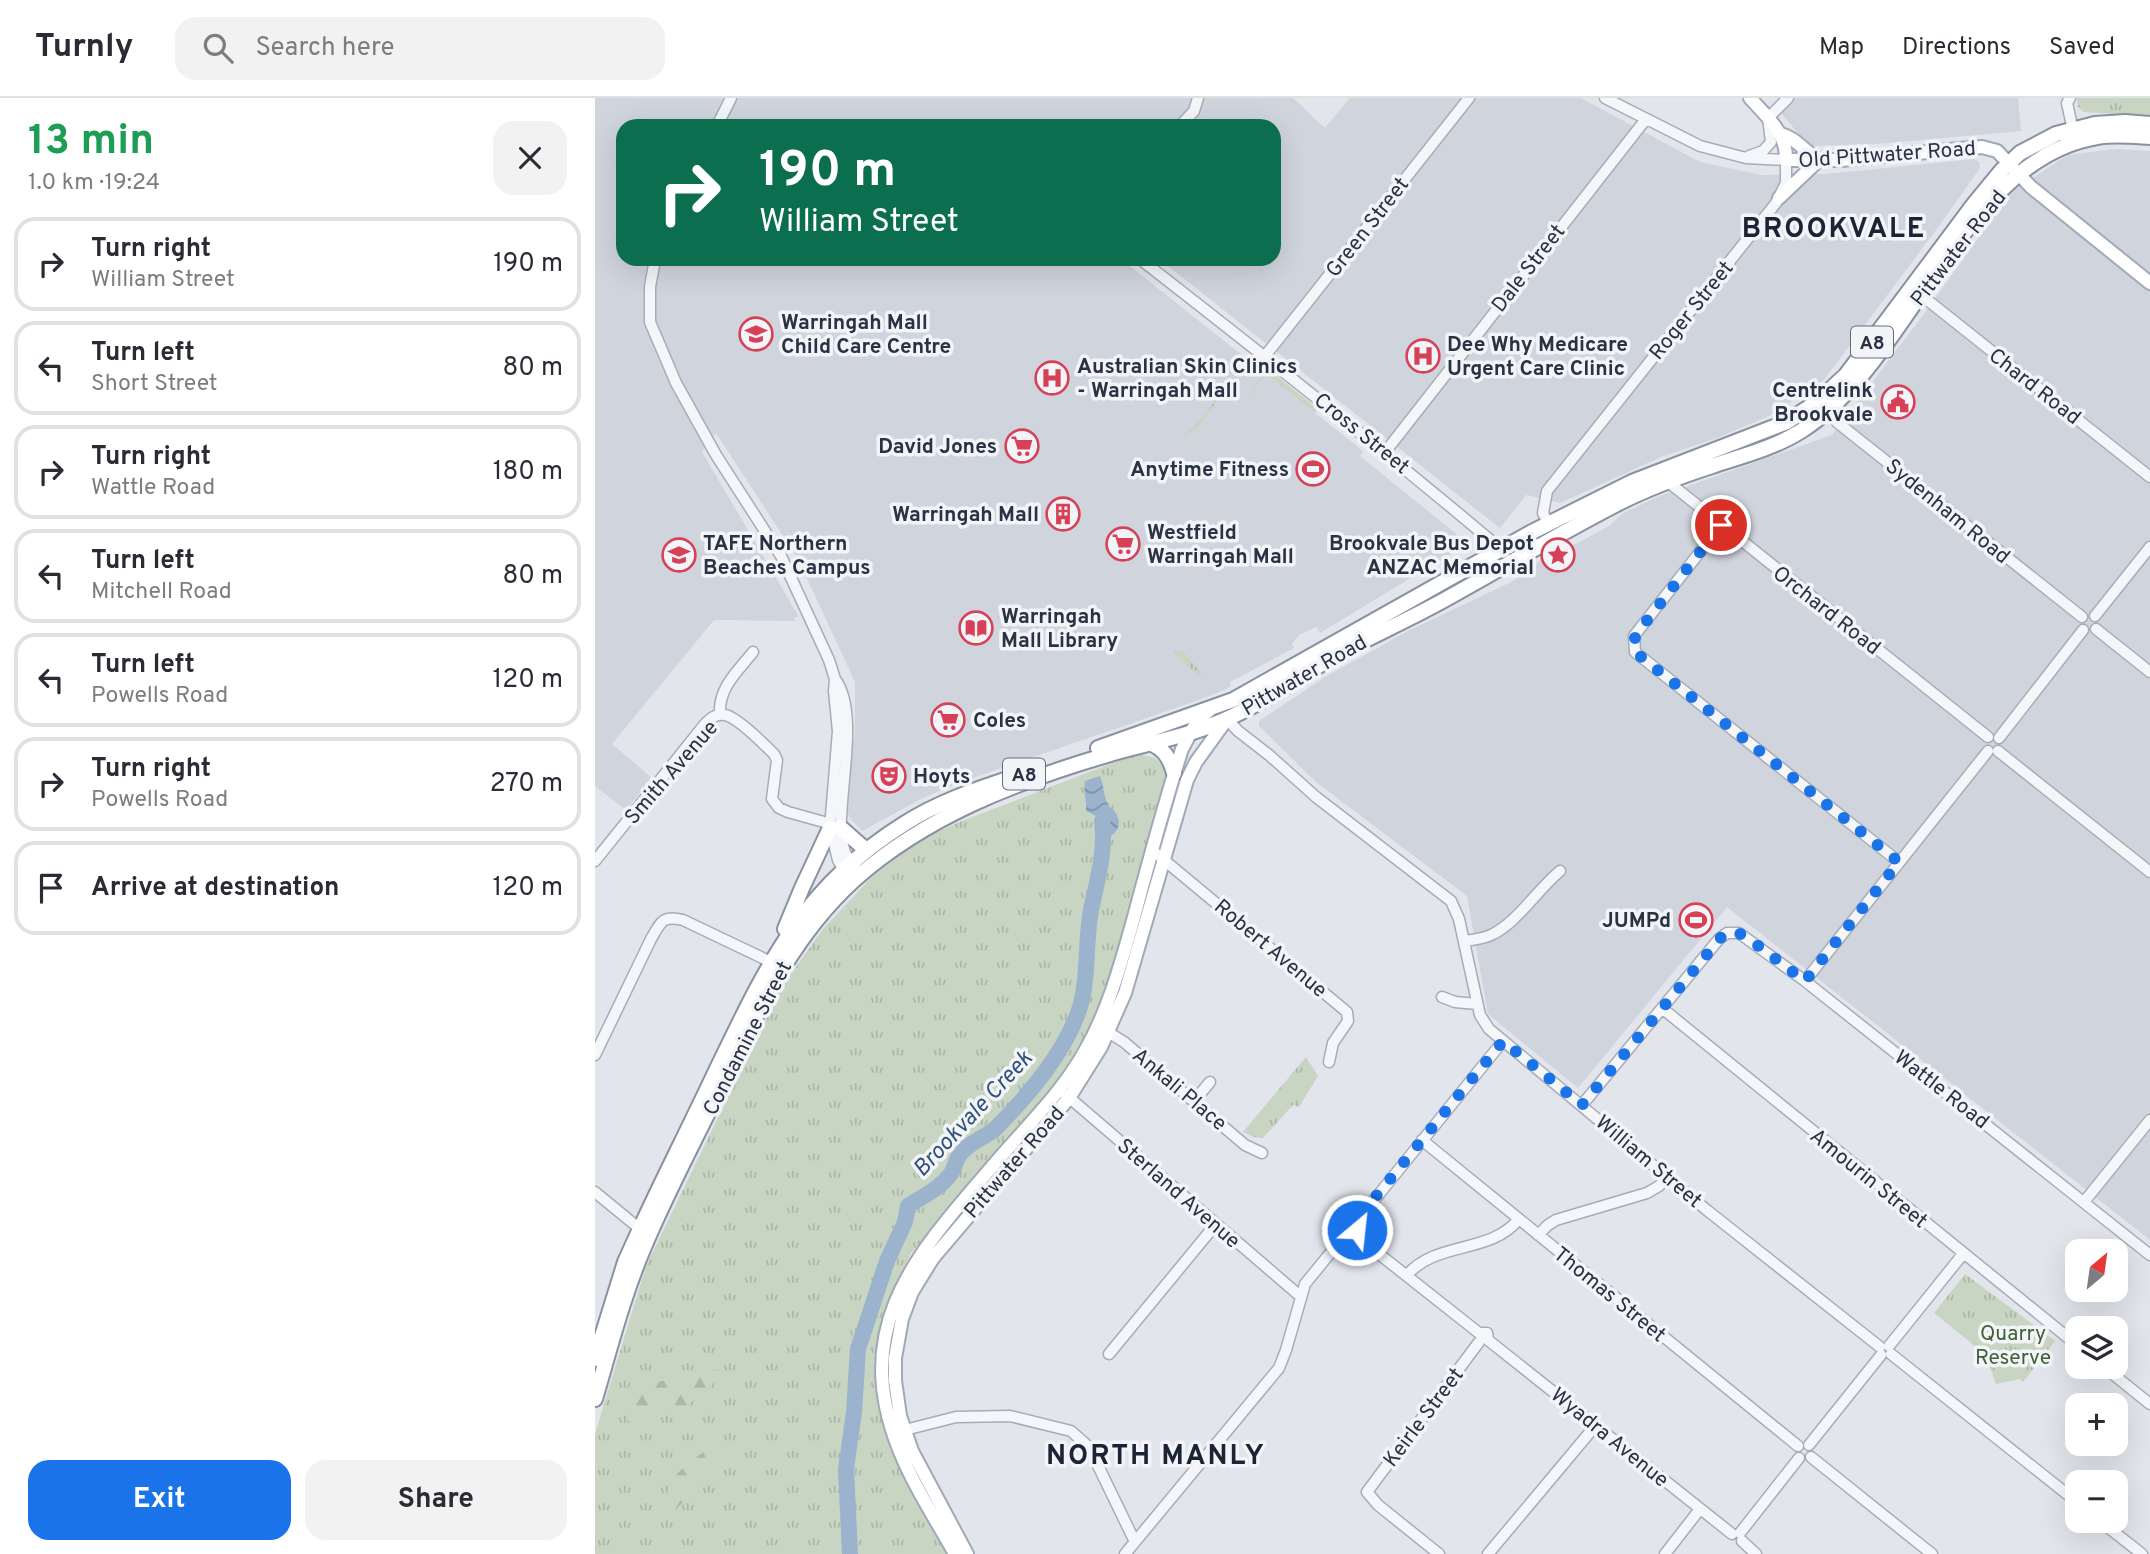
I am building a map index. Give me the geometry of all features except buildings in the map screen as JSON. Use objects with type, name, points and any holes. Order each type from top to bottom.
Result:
[{"type":"highway","name":"Pittwater Road","points":[[2075,135],[2105,122],[2150,124]]},
{"type":"highway","name":"Pittwater Road","points":[[1227,719],[1341,652],[1441,602],[1571,527],[1667,481],[1779,442],[1803,429],[1974,204],[2043,139],[2075,135],[2150,137]]},
{"type":"highway","name":"Pittwater Road","points":[[1209,711],[1548,523],[1657,471],[1772,429],[1823,406],[1856,382],[2014,169]]},
{"type":"highway","name":"Cross Street","points":[[1502,550],[1514,561]]},
{"type":"highway","name":"Condamine Street","points":[[595,1359],[600,1321],[625,1262],[644,1232],[771,986],[811,925],[866,850],[903,825],[958,797],[1209,711]]},
{"type":"highway","name":"Condamine Street","points":[[595,1399],[644,1232],[771,962],[805,911],[852,872],[963,807],[1058,771],[1188,734],[1227,719]]},
{"type":"highway","points":[[1150,743],[1168,757],[1174,772]]},
{"type":"highway","points":[[781,944],[788,920],[834,827],[866,850]]},
{"type":"main road","points":[[1750,98],[1781,134],[1786,145],[1786,160]]},
{"type":"main road","points":[[1779,198],[1819,160],[1790,136],[1781,134]]},
{"type":"main road","name":"Old Pittwater Road","points":[[1786,160],[1868,158],[1982,147],[1994,149],[2033,189],[2150,283]]},
{"type":"main road","points":[[1188,734],[1209,711]]},
{"type":"main road","name":"Pittwater Road","points":[[1157,854],[1196,762],[1227,719]]},
{"type":"main road","name":"Pittwater Road","points":[[967,1554],[887,1410],[882,1378],[886,1327],[899,1290],[921,1253],[1064,1093],[1075,1068],[1103,1030],[1125,992],[1174,772],[1188,734]]},
{"type":"main road","name":"Pittwater Road","points":[[899,1431],[904,1461],[955,1554]]},
{"type":"street","points":[[720,119],[731,98]]},
{"type":"street","points":[[1187,119],[1194,111],[1198,98]]},
{"type":"street","name":"Green Street","points":[[1265,356],[1469,98]]},
{"type":"street","name":"Old Pittwater Road","points":[[1605,98],[1700,146],[1745,158],[1786,160]]},
{"type":"street","points":[[1745,158],[1763,151],[1771,142],[1768,118],[1788,98]]},
{"type":"street","points":[[2070,98],[2067,103],[2075,135]]},
{"type":"street","name":"Dale Street","points":[[1386,451],[1646,119]]},
{"type":"street","name":"Roger Street","points":[[1548,523],[1543,513],[1545,496],[1551,486],[1779,198],[1786,183],[1786,160]]},
{"type":"street","points":[[654,266],[650,287],[650,322],[676,383],[716,455],[786,566],[835,679],[842,688],[847,732],[833,847],[852,872]]},
{"type":"street","name":"Cross Street","points":[[1149,266],[1386,451],[1502,550]]},
{"type":"street","name":"Chard Road","points":[[1921,295],[2150,477]]},
{"type":"street","name":"Sydenham Road","points":[[1823,406],[1838,423],[2082,618]]},
{"type":"street","name":"Orchard Road","points":[[1667,481],[1993,737]]},
{"type":"street","points":[[1721,525],[1635,636],[1635,652],[1899,862]]},
{"type":"street","points":[[2095,616],[2150,547]]},
{"type":"street","points":[[2088,614],[2095,616],[2098,623],[2096,629],[2090,632],[2083,630],[2080,624],[2082,618],[2088,614]]},
{"type":"street","points":[[2096,629],[2150,672]]},
{"type":"street","points":[[2083,630],[1993,737],[1984,744],[2150,872]]},
{"type":"street","name":"Smith Avenue","points":[[720,715],[719,701],[723,690],[753,652]]},
{"type":"street","name":"Smith Avenue","points":[[595,861],[705,724],[720,715],[731,718],[774,754],[777,760],[772,799],[779,808],[834,827]]},
{"type":"street","name":"William Street","points":[[1227,719],[1315,797],[1446,896],[1455,906],[1477,1004],[1485,1025],[1667,1177],[2065,1493]]},
{"type":"street","points":[[1805,981],[1899,862],[1993,751],[2002,744],[1993,737]]},
{"type":"street","name":"Robert Avenue","points":[[1157,854],[1347,1012],[1348,1021],[1333,1043],[1329,1062]]},
{"type":"street","points":[[1464,941],[1483,938],[1504,927],[1542,885],[1560,871]]},
{"type":"street","points":[[595,1055],[662,920],[671,917],[683,920],[771,962]]},
{"type":"street","name":"Wattle Road","points":[[1663,1009],[1719,939],[1730,932],[1744,935],[2150,1255]]},
{"type":"street","points":[[1443,997],[1455,1002],[1477,1004]]},
{"type":"street","points":[[1582,1105],[1663,1009]]},
{"type":"street","name":"Amourin Street","points":[[1663,1009],[2065,1335]]},
{"type":"street","name":"Ankali Place","points":[[1103,1030],[1124,1042],[1245,1145],[1262,1153]]},
{"type":"street","points":[[1125,1554],[1279,1368],[1307,1281],[1352,1232],[1422,1140],[1503,1041]]},
{"type":"street","points":[[1194,1101],[1210,1082]]},
{"type":"street","name":"Sterland Avenue","points":[[1064,1093],[1300,1296]]},
{"type":"street","points":[[2084,1202],[2150,1120]]},
{"type":"street","name":"Thomas Street","points":[[1422,1140],[1518,1220],[1804,1445]]},
{"type":"street","points":[[1538,1235],[1556,1220],[1647,1193],[1667,1177]]},
{"type":"street","points":[[595,1192],[644,1232]]},
{"type":"street","points":[[1407,1275],[1424,1259],[1500,1236],[1518,1220]]},
{"type":"street","points":[[1109,1354],[1216,1224]]},
{"type":"street","name":"Wyadra Avenue","points":[[1352,1232],[1482,1338],[1738,1536],[1756,1554]]},
{"type":"street","points":[[1811,1457],[1804,1460],[1796,1454],[1963,1254]]},
{"type":"street","name":"Keirle Street","points":[[1440,1554],[1378,1505],[1367,1492],[1482,1338]]},
{"type":"street","points":[[2119,1379],[2150,1404]]},
{"type":"street","points":[[899,1431],[956,1417],[1010,1416],[1071,1431],[1089,1447],[1135,1542]]},
{"type":"street","points":[[1488,1554],[1596,1425]]},
{"type":"street","points":[[1804,1445],[1812,1449],[1811,1457]]},
{"type":"street","points":[[1811,1457],[1932,1554]]},
{"type":"street","points":[[1738,1536],[1799,1458]]},
{"type":"street","points":[[1665,1554],[1700,1509]]},
{"type":"street","points":[[2115,1533],[2142,1554]]},
{"type":"shaded area","points":[[595,98],[1293,98],[1325,128],[1350,98],[1581,98],[1700,162],[1761,175],[1827,174],[1974,159],[1979,162],[1980,168],[1939,226],[1823,381],[1771,415],[1717,438],[1661,457],[1560,503],[1526,495],[1500,528],[1168,266],[1281,266],[1281,119],[616,119],[616,266],[1130,266],[1363,451],[1360,456],[1460,537],[1457,550],[1320,633],[1316,627],[1299,635],[1292,644],[1294,648],[1230,682],[1231,686],[1224,690],[958,783],[921,799],[862,831],[849,817],[845,799],[855,732],[855,682],[798,559],[716,433],[702,452],[799,617],[794,617],[796,621],[714,620],[612,744],[652,778],[626,810],[595,786]]},
{"type":"shaded area","points":[[1792,98],[2018,98],[2021,131],[1876,144],[1809,146],[1780,112]]},
{"type":"shaded area","points":[[2115,149],[2150,151],[2150,1240],[1727,907],[1578,1088],[1488,1014],[1467,896],[1316,782],[1259,726],[1259,721],[1325,677],[1406,632],[1511,582],[1529,571],[1547,553],[1578,543],[1609,526],[1622,514],[1657,497],[1832,435],[1924,314],[2011,192],[2068,155]]},
{"type":"green space","points":[[2077,98],[2150,98],[2150,116],[2083,112],[2078,107]]},
{"type":"green space","points":[[1247,361],[1197,428],[1182,436],[1195,426]]},
{"type":"green space","points":[[1270,374],[1278,377],[1318,409],[1315,413],[1270,377],[1263,378],[1240,407],[1260,379]]},
{"type":"green space","points":[[1182,650],[1202,674],[1200,676],[1173,653]]},
{"type":"green space","points":[[1136,754],[1157,759],[1163,766],[1166,778],[1109,988],[1083,1047],[1059,1084],[911,1253],[893,1291],[880,1331],[876,1381],[891,1441],[951,1554],[595,1554],[595,1434],[646,1266],[781,988],[823,929],[871,878],[900,855],[929,836],[957,823]]},
{"type":"green space","points":[[1306,1057],[1318,1076],[1299,1107],[1293,1105],[1263,1138],[1243,1132]]},
{"type":"green space","name":"Quarry Reserve","points":[[1965,1274],[2055,1341],[2023,1382],[2020,1379],[1996,1384],[1987,1359],[1934,1313]]},
{"type":"green space","points":[[698,1369],[720,1370],[722,1376],[686,1407],[667,1413],[655,1405],[645,1415],[644,1426],[633,1429],[618,1399],[636,1378],[659,1382]]},
{"type":"green space","points":[[720,1442],[724,1446],[692,1492],[669,1517],[656,1505],[669,1490],[677,1474],[690,1461]]},
{"type":"water","points":[[1100,776],[1106,801],[1119,822],[1114,834],[1100,840],[1098,817],[1086,811],[1084,789],[1085,781]]},
{"type":"waterway","name":"Brookvale Creek","points":[[850,1554],[846,1469],[854,1412],[858,1349],[887,1261],[905,1222],[908,1206],[941,1184],[952,1173],[963,1151],[993,1131],[1009,1114],[1055,1058],[1072,1026],[1084,987],[1089,922],[1102,855],[1102,821]]},
{"type":"place","name":"Warringah Mall Child Care Centre","points":[[756,334]]},
{"type":"place","name":"Dee Why Medicare Urgent Care Clinic","points":[[1423,356]]},
{"type":"place","name":"Australian Skin Clinics - Warringah Mall","points":[[1052,378]]},
{"type":"place","name":"Centrelink Brookvale","points":[[1898,402]]},
{"type":"place","name":"David Jones","points":[[1022,446]]},
{"type":"place","name":"Anytime Fitness","points":[[1313,469]]},
{"type":"place","name":"Warringah Mall","points":[[1063,514]]},
{"type":"place","name":"Westfield Warringah Mall","points":[[1123,544]]},
{"type":"place","name":"TAFE Northern Beaches Campus","points":[[679,555]]},
{"type":"place","name":"Brookvale Bus Depot ANZAC Memorial","points":[[1558,555]]},
{"type":"place","name":"Warringah Mall Library","points":[[976,628]]},
{"type":"place","name":"Coles","points":[[948,720]]},
{"type":"place","name":"Hoyts","points":[[889,776]]},
{"type":"place","name":"JUMPd","points":[[1696,920]]},
{"type":"district","name":"BROOKVALE","points":[[1834,227]]},
{"type":"district","name":"NORTH MANLY","points":[[1156,1454]]},
{"type":"route","points":[[1357,1230],[1354,1225],[1359,1217],[1503,1041],[1582,1105],[1723,935],[1734,932],[1744,935],[1805,981],[1899,862],[1635,652],[1635,636],[1721,525]]}]
